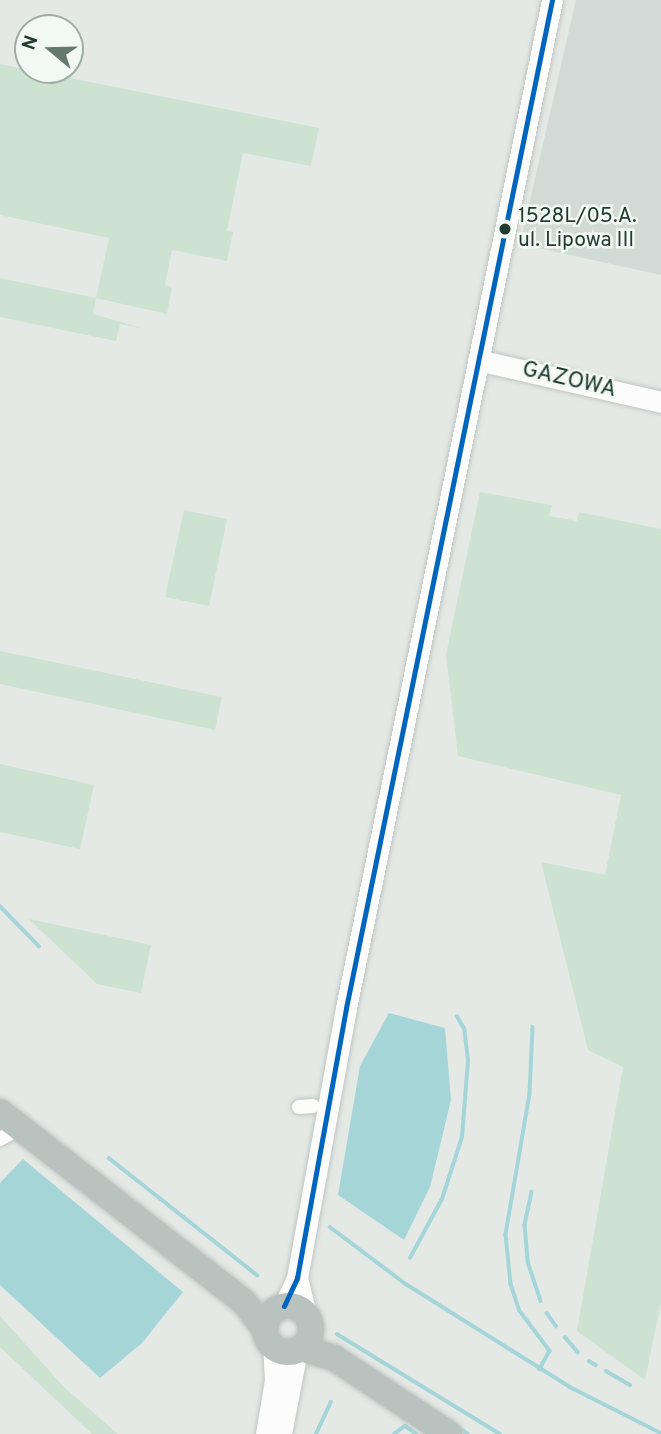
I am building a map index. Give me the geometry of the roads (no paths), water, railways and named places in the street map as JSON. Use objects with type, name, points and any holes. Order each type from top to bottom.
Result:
[{"type":"highway","points":[[0,1112],[10,1134],[243,1301],[449,1434]]},
{"type":"street","points":[[281,1434],[289,1330],[346,1008],[552,0]]},
{"type":"street","name":"GAZOWA","points":[[478,360],[661,402]]},
{"type":"street","points":[[266,1434],[275,1380],[289,1330]]},
{"type":"water","points":[[389,1013],[445,1028],[451,1100],[430,1187],[404,1240],[338,1195],[360,1066]]},
{"type":"water","points":[[23,1159],[183,1292],[142,1343],[100,1378],[0,1285],[0,1183]]},
{"type":"waterway","points":[[0,906],[39,946]]},
{"type":"waterway","points":[[410,1258],[442,1199],[462,1137],[468,1060],[464,1029],[457,1017]]},
{"type":"waterway","points":[[533,1027],[530,1094],[506,1235],[511,1284],[520,1311],[550,1351],[540,1369]]},
{"type":"waterway","points":[[109,1158],[257,1275]]},
{"type":"waterway","points":[[532,1192],[525,1225],[528,1262],[541,1301]]},
{"type":"waterway","points":[[330,1227],[406,1284],[570,1387],[661,1433]]},
{"type":"waterway","points":[[547,1313],[556,1326]]},
{"type":"waterway","points":[[337,1334],[500,1434]]},
{"type":"waterway","points":[[565,1337],[578,1352]]},
{"type":"waterway","points":[[589,1361],[596,1365]]},
{"type":"waterway","points":[[606,1371],[630,1385]]},
{"type":"waterway","points":[[316,1434],[331,1402]]},
{"type":"waterway","points":[[394,1434],[405,1426],[417,1434]]},
{"type":"waterway","points":[[458,1427],[468,1434]]},
{"type":"place","name":"1528L/05.A. ul. Lipowa III","points":[[505,229]]}]
